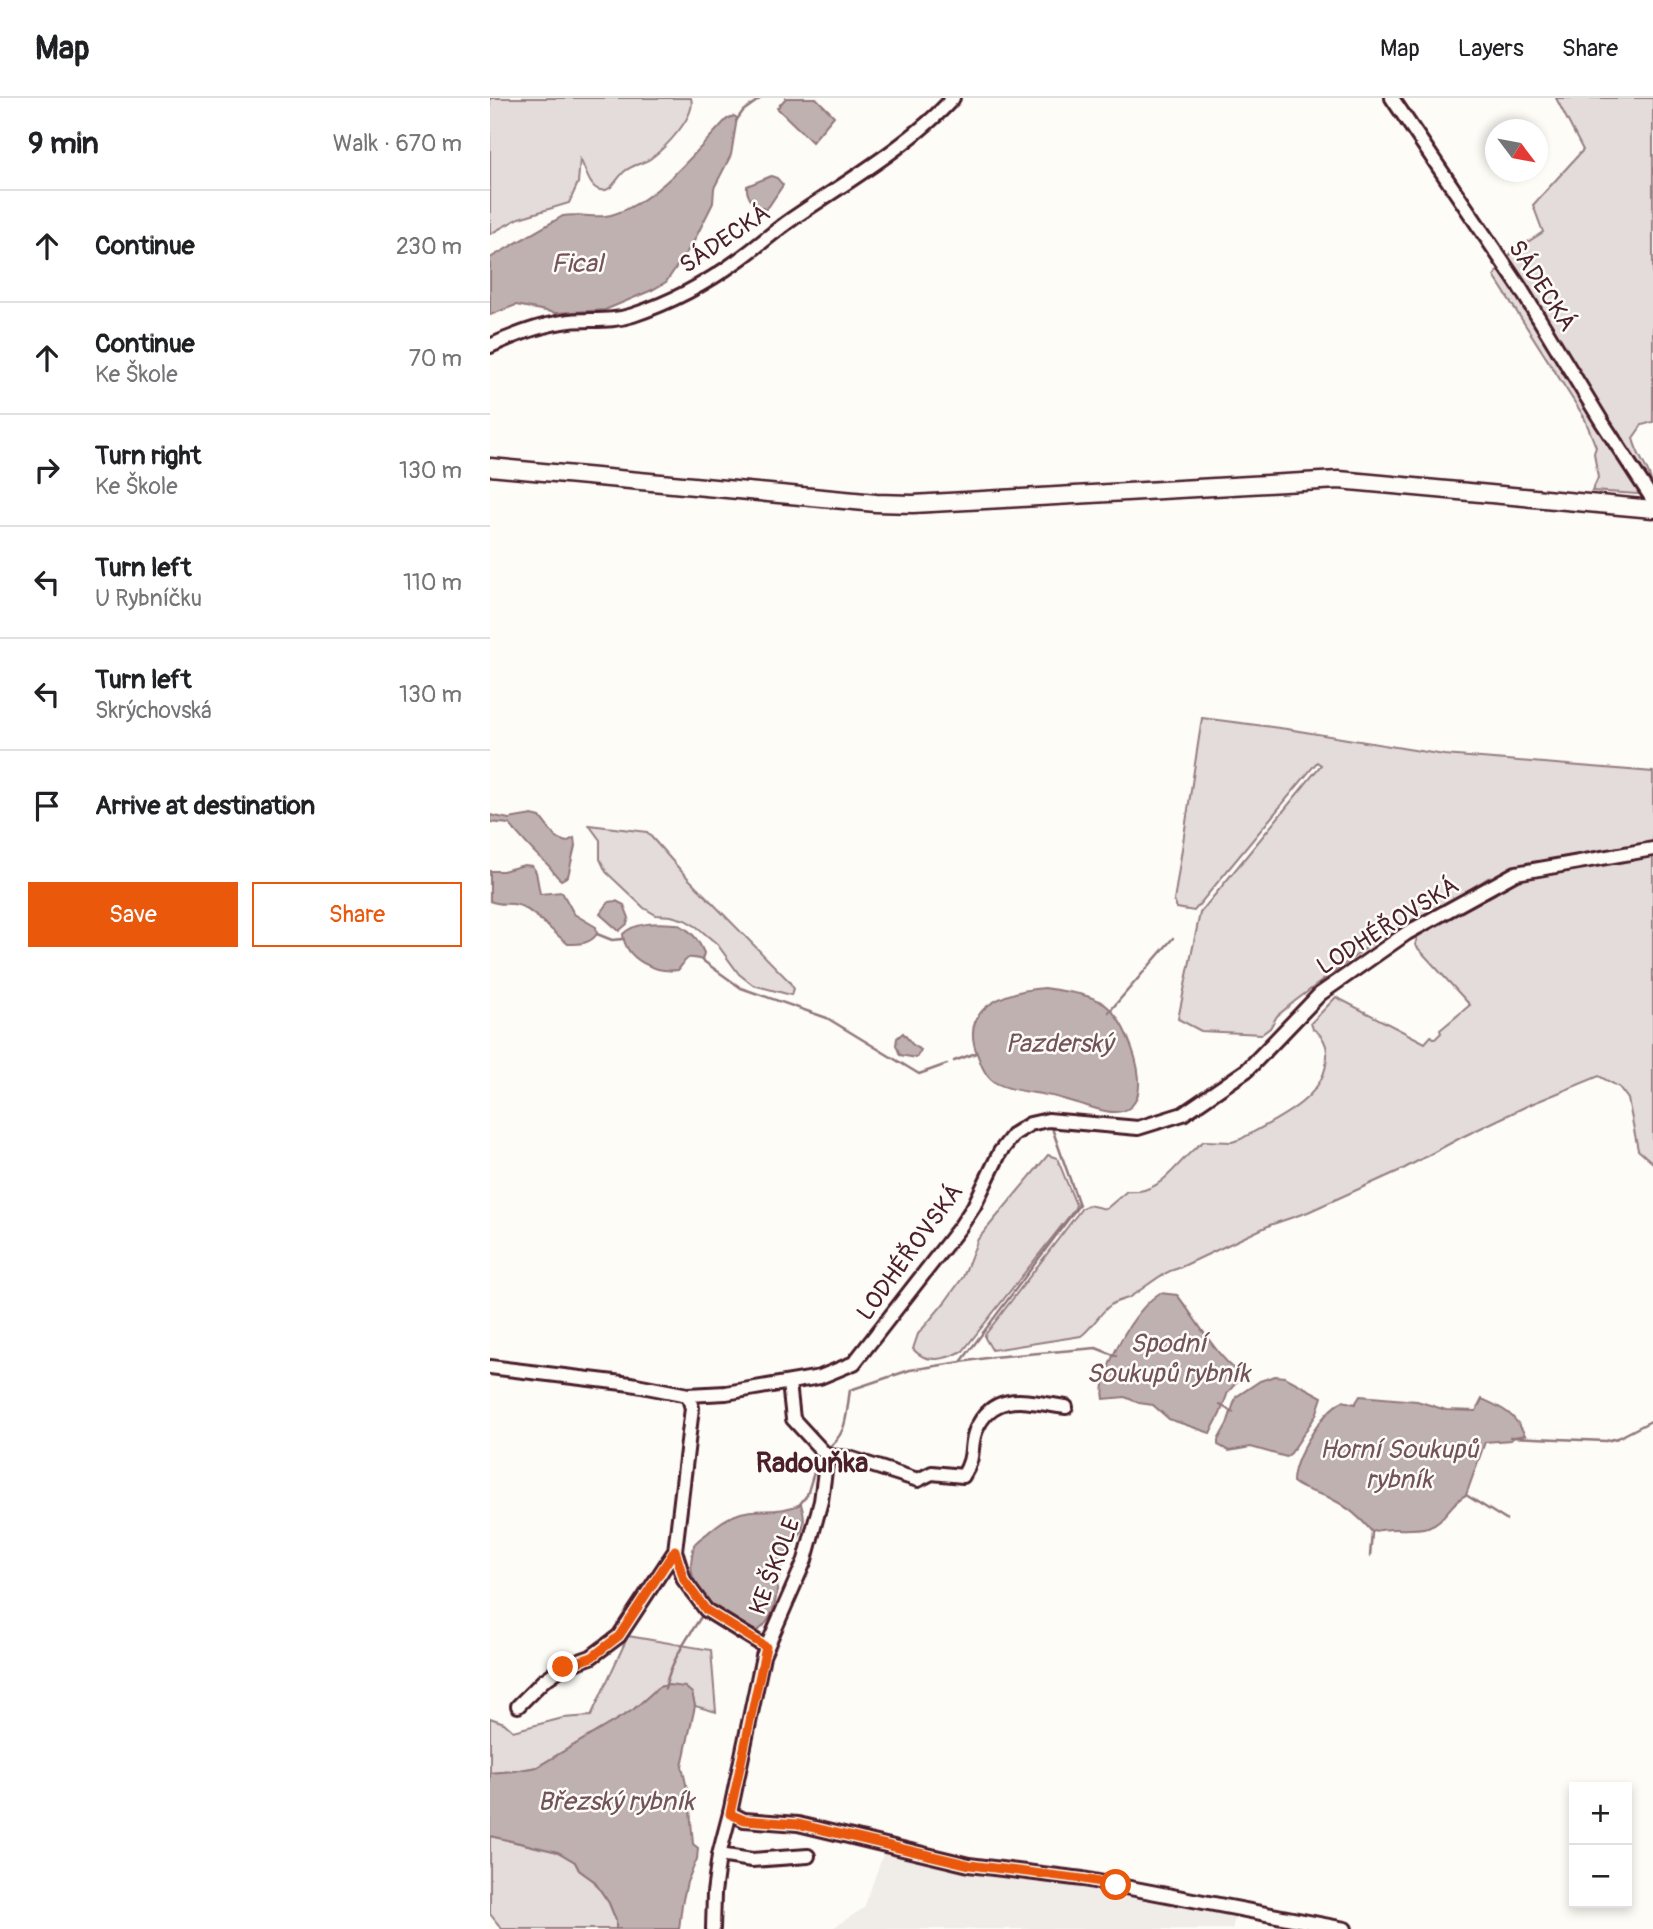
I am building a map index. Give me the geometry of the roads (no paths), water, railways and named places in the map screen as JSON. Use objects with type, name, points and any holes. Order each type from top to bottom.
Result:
[{"type":"main road","points":[[490,467],[876,503],[1021,499],[1339,480],[1653,509]]},
{"type":"street","name":"SÁDECKÁ","points":[[490,346],[544,325],[613,320],[633,315],[682,293],[735,263],[787,222],[870,166],[939,114],[953,98]]},
{"type":"street","name":"SÁDECKÁ","points":[[1392,98],[1519,286],[1602,422],[1653,499]]},
{"type":"street","name":"LODHÉŘOVSKÁ","points":[[490,1367],[631,1384],[688,1395],[726,1393],[789,1383],[820,1377],[854,1363],[960,1227],[974,1206],[1000,1152],[1014,1135],[1030,1125],[1048,1120],[1138,1128],[1183,1114],[1247,1070],[1320,994],[1407,933],[1516,873],[1653,849]]},
{"type":"street","points":[[789,1383],[793,1419],[827,1456],[849,1458],[918,1480],[932,1474],[963,1476],[971,1464],[975,1430],[993,1406],[1010,1400],[1066,1407]]},
{"type":"street","points":[[688,1395],[692,1408],[675,1550],[684,1580],[706,1610],[766,1647]]},
{"type":"street","name":"KE ŠKOLE","points":[[713,1929],[719,1855],[766,1647],[804,1560],[821,1501],[827,1456]]},
{"type":"street","points":[[518,1706],[543,1681],[563,1667],[592,1657],[619,1636],[675,1550]]},
{"type":"street","points":[[730,1814],[744,1820],[798,1824],[970,1865],[1083,1879],[1308,1926],[1345,1929]]},
{"type":"street","points":[[719,1855],[752,1860],[808,1856]]},
{"type":"water","points":[[786,98],[816,98],[834,116],[812,142],[777,108]]},
{"type":"water","name":"Fical","points":[[734,116],[737,118],[731,155],[714,188],[713,203],[693,243],[666,282],[605,310],[556,313],[516,305],[490,315],[490,258],[563,216],[611,215],[628,209],[659,188],[727,119]]},
{"type":"water","points":[[771,176],[783,185],[766,209],[752,201],[747,186]]},
{"type":"water","points":[[490,815],[509,819],[532,815],[540,817],[556,838],[566,842],[574,838],[575,846],[568,876],[561,880],[509,824],[490,822]]},
{"type":"water","points":[[524,865],[532,866],[536,872],[540,894],[562,892],[574,914],[596,927],[597,934],[591,940],[568,944],[523,907],[490,901],[490,871],[503,871]]},
{"type":"water","points":[[616,901],[624,905],[629,918],[619,931],[600,914],[609,902]]},
{"type":"water","points":[[677,924],[697,939],[704,953],[702,960],[690,958],[678,970],[660,969],[635,958],[625,943],[623,934],[635,927]]},
{"type":"water","name":"Pazderský","points":[[1045,988],[1079,994],[1110,1009],[1128,1039],[1135,1058],[1139,1077],[1138,1093],[1132,1106],[1118,1112],[1097,1109],[1056,1097],[1009,1088],[994,1082],[986,1074],[973,1039],[974,1025],[980,1014],[1001,998]]},
{"type":"water","points":[[903,1033],[921,1050],[916,1058],[900,1055],[896,1045],[897,1038]]},
{"type":"water","name":"Spodní Soukupů rybník","points":[[1160,1293],[1177,1295],[1227,1362],[1244,1374],[1228,1392],[1210,1433],[1169,1419],[1153,1405],[1125,1397],[1104,1399],[1107,1372],[1121,1340],[1140,1311]]},
{"type":"water","points":[[1275,1376],[1285,1377],[1322,1397],[1316,1415],[1291,1453],[1286,1457],[1251,1447],[1229,1451],[1218,1445],[1236,1397],[1260,1381]]},
{"type":"water","name":"Horní Soukupů rybník","points":[[1360,1396],[1417,1401],[1446,1410],[1476,1411],[1482,1399],[1508,1412],[1525,1435],[1511,1440],[1485,1442],[1466,1495],[1434,1524],[1421,1528],[1372,1532],[1340,1504],[1293,1482],[1303,1449],[1318,1425],[1335,1406],[1343,1401],[1355,1404]]},
{"type":"water","points":[[801,1504],[804,1518],[802,1531],[782,1564],[774,1606],[765,1624],[757,1631],[733,1620],[710,1603],[695,1581],[692,1569],[694,1545],[699,1539],[718,1524],[741,1513],[792,1508]]},
{"type":"water","name":"Březský rybník","points":[[659,1687],[685,1687],[692,1693],[695,1706],[682,1766],[689,1798],[693,1844],[698,1848],[697,1859],[687,1882],[679,1929],[616,1929],[616,1920],[609,1903],[594,1881],[579,1870],[575,1862],[558,1852],[490,1836],[490,1773],[537,1767],[633,1710]]},
{"type":"waterway","points":[[736,121],[743,111],[761,98]]},
{"type":"waterway","points":[[597,934],[612,940],[623,939]]},
{"type":"waterway","points":[[1109,1012],[1173,938]]},
{"type":"waterway","points":[[702,960],[741,988],[827,1018],[919,1074],[947,1064]]},
{"type":"waterway","points":[[954,1061],[976,1053]]},
{"type":"waterway","points":[[961,1362],[1079,1205],[1053,1126]]},
{"type":"waterway","points":[[826,1449],[842,1431],[850,1390],[910,1370],[993,1357],[1096,1348],[1116,1356]]},
{"type":"waterway","points":[[1220,1405],[1233,1412]]},
{"type":"waterway","points":[[1510,1437],[1606,1441],[1618,1438],[1653,1420]]},
{"type":"waterway","points":[[800,1504],[807,1495],[819,1456]]},
{"type":"waterway","points":[[1466,1495],[1506,1520]]},
{"type":"waterway","points":[[1370,1556],[1372,1532]]},
{"type":"waterway","points":[[665,1689],[675,1659],[703,1614]]},
{"type":"district","name":"Radouňka","points":[[812,1463]]}]
